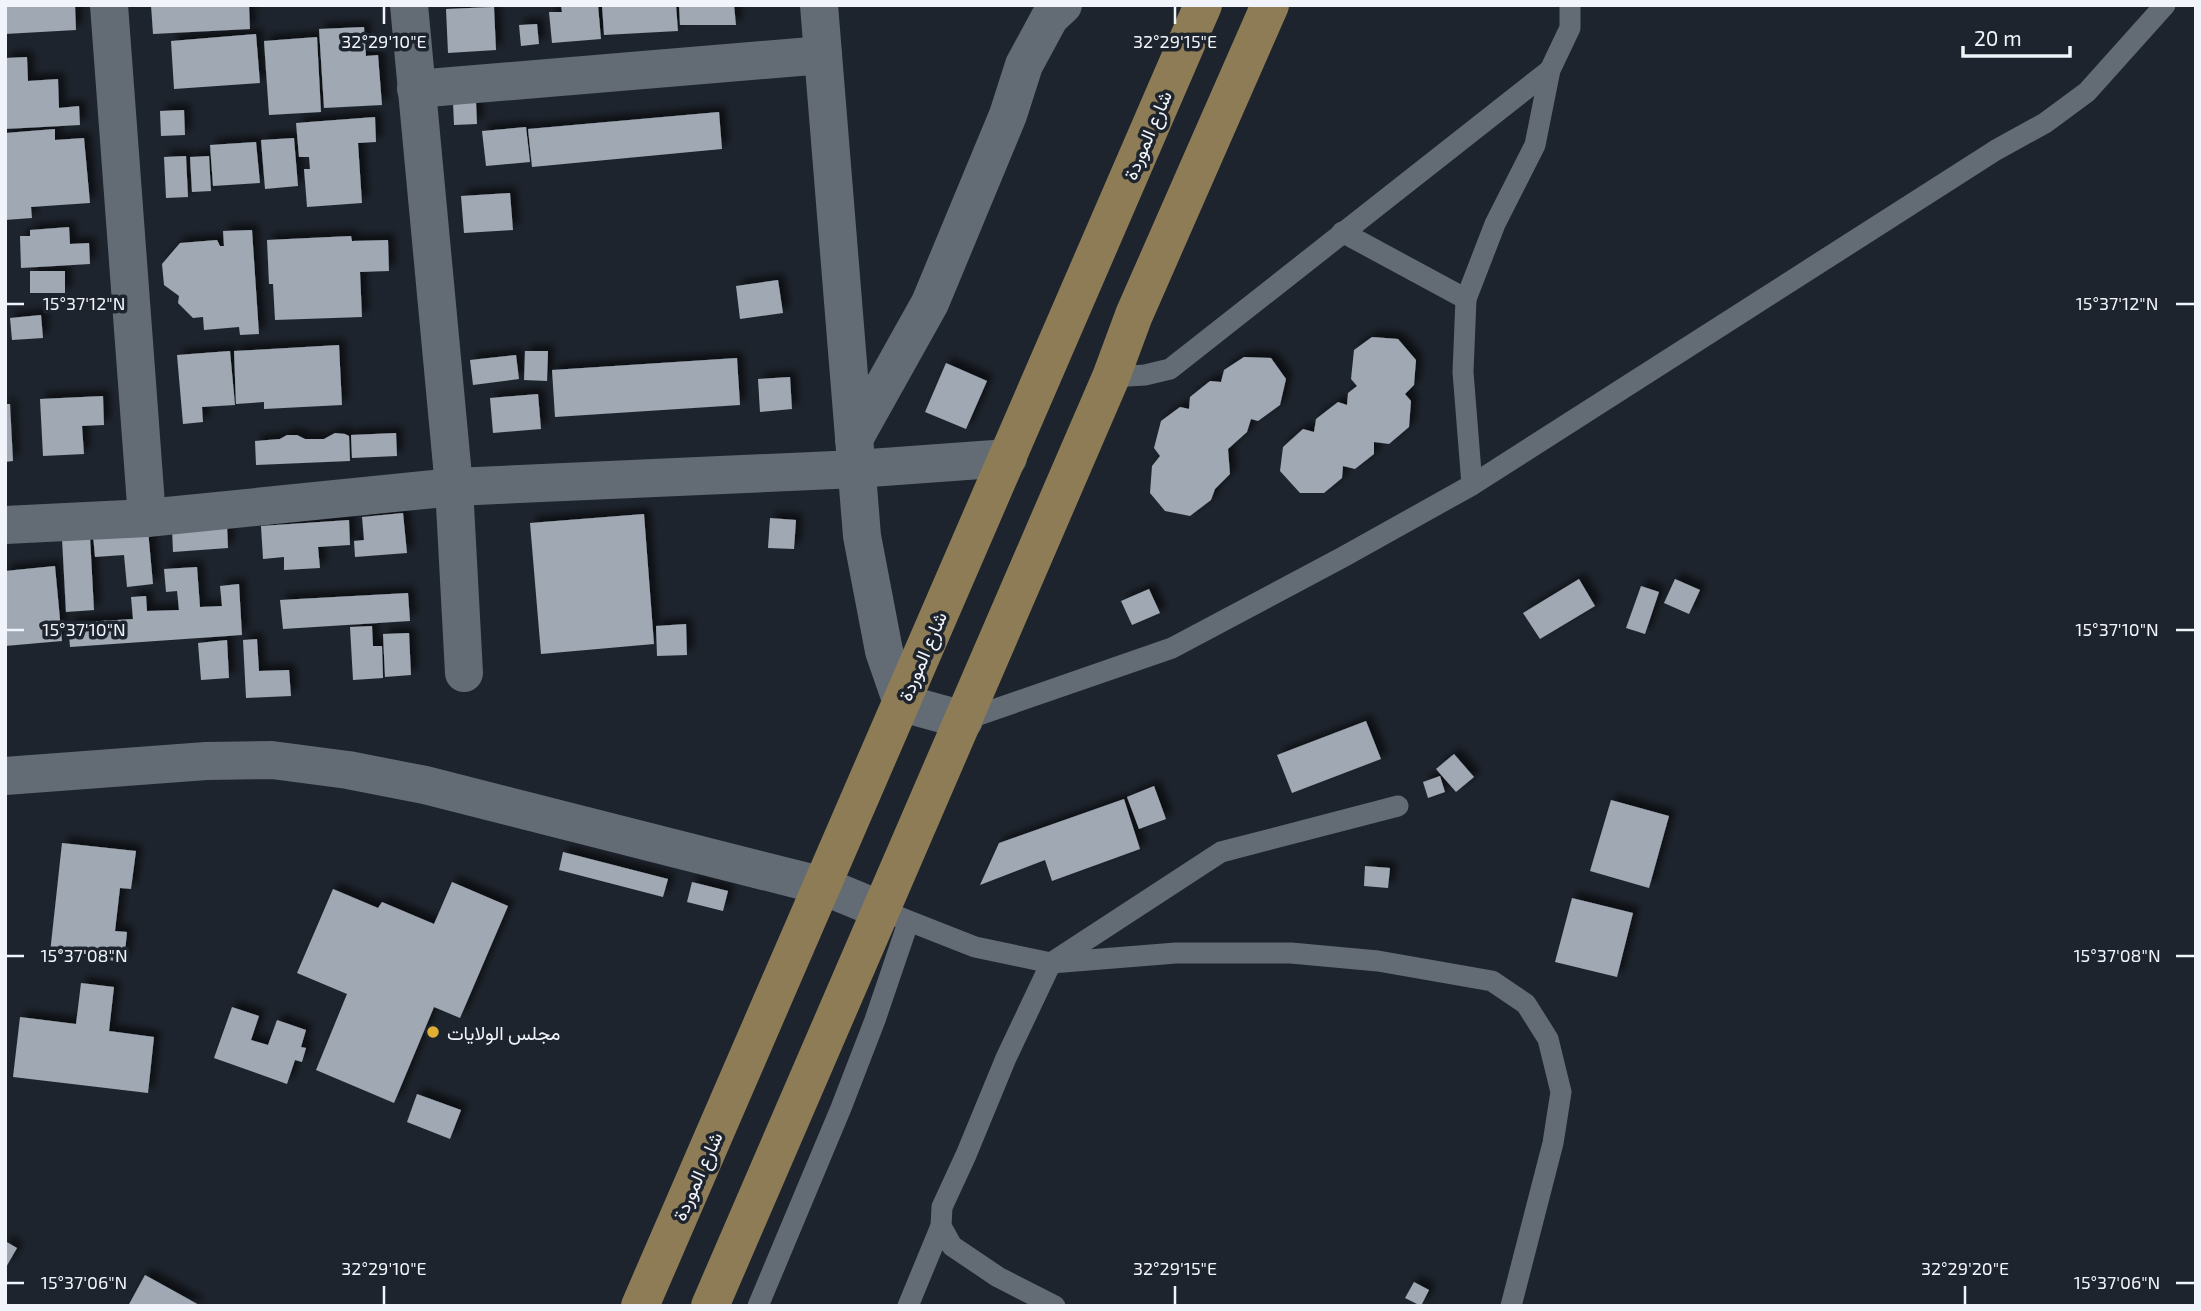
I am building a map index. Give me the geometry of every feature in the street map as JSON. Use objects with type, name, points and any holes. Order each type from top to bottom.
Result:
[{"type":"main road","name":"شارع الموردة","points":[[640,1306],[1203,5]]},
{"type":"main road","points":[[710,1306],[895,917],[964,720],[1111,377],[1134,316],[1270,5]]},
{"type":"street","points":[[109,5],[147,517]]},
{"type":"street","points":[[409,5],[454,487],[464,673]]},
{"type":"street","points":[[819,5],[862,536],[884,651],[902,703],[964,720]]},
{"type":"street","points":[[855,454],[930,303],[1008,115],[1024,65],[1050,16],[1063,5]]},
{"type":"street","points":[[416,89],[823,55]]},
{"type":"street","points":[[5,525],[147,517],[454,487],[855,454],[1008,458]]},
{"type":"street","points":[[5,776],[206,761],[272,760],[348,770],[425,785],[823,886],[895,917]]},
{"type":"lane","points":[[1472,485],[1463,372],[1466,299],[1495,224],[1531,156],[1550,70],[1570,28],[1570,5]]},
{"type":"lane","points":[[964,720],[1172,648],[1472,485],[1996,150],[2045,123],[2087,92],[2165,5]]},
{"type":"lane","points":[[1111,377],[1145,375],[1170,369],[1550,70]]},
{"type":"lane","points":[[1342,232],[1466,299]]},
{"type":"lane","points":[[908,1306],[941,1226],[942,1207],[1006,1058],[1051,963],[1221,852],[1398,806]]},
{"type":"lane","points":[[758,1306],[875,1020],[895,917],[975,947],[1051,963],[1176,953],[1291,953],[1378,961],[1492,981],[1526,1004],[1548,1039],[1561,1092],[1553,1143],[1511,1306]]},
{"type":"lane","points":[[941,1226],[952,1246],[998,1277],[1055,1306]]},
{"type":"building","points":[[5,5],[75,5],[76,30],[5,34]]},
{"type":"building","points":[[151,5],[249,5],[250,29],[153,34]]},
{"type":"building","points":[[561,5],[598,5],[601,39],[552,43],[549,12],[562,12]]},
{"type":"building","points":[[602,5],[676,5],[678,31],[604,35]]},
{"type":"building","points":[[679,5],[734,5],[736,25],[680,25]]},
{"type":"building","points":[[494,7],[496,50],[448,53],[446,9]]},
{"type":"building","points":[[537,24],[539,44],[521,46],[519,25]]},
{"type":"building","points":[[364,27],[366,56],[378,55],[382,105],[324,108],[319,29]]},
{"type":"building","points":[[256,34],[260,83],[174,89],[171,41]]},
{"type":"building","points":[[317,37],[321,112],[269,115],[264,41]]},
{"type":"building","points":[[27,57],[28,81],[58,79],[59,108],[79,106],[80,125],[5,129],[5,58]]},
{"type":"building","points":[[453,102],[476,102],[477,124],[454,125]]},
{"type":"building","points":[[184,110],[185,135],[161,136],[160,111]]},
{"type":"building","points":[[719,112],[722,149],[532,167],[528,129]]},
{"type":"building","points":[[375,117],[376,142],[358,143],[362,203],[307,207],[304,169],[310,169],[309,157],[299,157],[296,123]]},
{"type":"building","points":[[526,127],[530,162],[486,166],[482,131]]},
{"type":"building","points":[[55,129],[55,140],[84,138],[90,203],[31,207],[32,218],[5,220],[5,133]]},
{"type":"building","points":[[294,138],[298,186],[265,189],[261,140]]},
{"type":"building","points":[[256,142],[260,183],[213,186],[210,145]]},
{"type":"building","points":[[186,156],[188,197],[166,198],[164,157]]},
{"type":"building","points":[[209,156],[211,191],[192,192],[190,157]]},
{"type":"building","points":[[510,193],[513,230],[464,233],[461,196]]},
{"type":"building","points":[[69,227],[70,244],[89,243],[90,264],[21,268],[20,236],[30,236],[30,230]]},
{"type":"building","points":[[252,230],[259,334],[240,335],[239,327],[204,330],[203,317],[193,318],[178,303],[179,296],[164,285],[162,264],[180,243],[217,240],[220,246],[224,246],[223,231]]},
{"type":"building","points":[[351,236],[352,241],[388,240],[389,271],[360,272],[362,317],[275,320],[273,284],[269,284],[267,240]]},
{"type":"building","points":[[30,271],[65,271],[65,293],[30,293]]},
{"type":"building","points":[[778,280],[783,313],[740,319],[736,286]]},
{"type":"building","points":[[41,315],[43,338],[12,340],[10,318]]},
{"type":"building","points":[[1372,337],[1398,339],[1416,360],[1414,385],[1405,394],[1411,401],[1409,427],[1389,444],[1374,442],[1374,454],[1355,469],[1343,466],[1342,478],[1324,493],[1300,493],[1280,471],[1283,447],[1303,429],[1314,432],[1316,419],[1338,402],[1347,405],[1348,393],[1357,386],[1351,379],[1354,350]]},
{"type":"building","points":[[339,345],[342,405],[264,409],[264,402],[236,404],[234,351]]},
{"type":"building","points":[[230,351],[235,405],[202,407],[203,422],[183,424],[177,355]]},
{"type":"building","points":[[525,351],[548,351],[547,381],[524,380]]},
{"type":"building","points":[[516,355],[519,379],[473,385],[470,360]]},
{"type":"building","points":[[1244,357],[1271,358],[1286,379],[1280,405],[1258,421],[1251,419],[1247,432],[1228,449],[1230,474],[1215,489],[1211,500],[1190,516],[1165,511],[1150,493],[1152,466],[1160,456],[1154,448],[1161,421],[1180,407],[1189,409],[1190,397],[1210,381],[1221,382],[1224,370]]},
{"type":"building","points":[[737,358],[740,405],[555,417],[552,370]]},
{"type":"building","points":[[946,363],[987,381],[966,429],[925,412]]},
{"type":"building","points":[[790,377],[792,409],[760,412],[758,379]]},
{"type":"building","points":[[538,394],[541,429],[493,433],[490,398]]},
{"type":"building","points":[[103,396],[104,425],[82,426],[84,454],[43,456],[40,399]]},
{"type":"building","points":[[5,404],[10,404],[13,461],[5,462]]},
{"type":"building","points":[[335,433],[349,436],[350,461],[256,465],[255,441],[280,439],[287,435],[324,439]]},
{"type":"building","points":[[396,433],[397,456],[352,458],[351,435]]},
{"type":"building","points":[[403,513],[407,553],[355,557],[354,541],[364,540],[362,517]]},
{"type":"building","points":[[644,514],[654,644],[541,654],[530,523]]},
{"type":"building","points":[[770,518],[796,520],[794,549],[768,548]]},
{"type":"building","points":[[349,520],[350,545],[318,547],[320,568],[284,570],[284,557],[263,559],[261,526]]},
{"type":"building","points":[[227,525],[228,548],[173,552],[172,528]]},
{"type":"building","points":[[148,530],[153,584],[127,587],[124,555],[95,557],[93,535]]},
{"type":"building","points":[[90,537],[94,610],[66,612],[62,539]]},
{"type":"building","points":[[55,566],[62,641],[5,646],[5,571]]},
{"type":"building","points":[[197,567],[200,607],[222,606],[220,586],[239,584],[242,635],[70,647],[68,623],[133,619],[131,597],[146,596],[147,611],[179,610],[177,591],[166,592],[164,569]]},
{"type":"building","points":[[1579,579],[1595,606],[1540,639],[1523,613]]},
{"type":"building","points":[[1675,579],[1700,590],[1689,614],[1664,603]]},
{"type":"building","points":[[1641,586],[1659,592],[1645,634],[1626,628]]},
{"type":"building","points":[[1149,589],[1160,613],[1132,625],[1121,601]]},
{"type":"building","points":[[408,593],[410,621],[283,629],[280,600]]},
{"type":"building","points":[[686,624],[687,655],[657,656],[656,626]]},
{"type":"building","points":[[372,626],[373,646],[382,646],[383,678],[353,680],[350,627]]},
{"type":"building","points":[[409,633],[411,675],[385,677],[383,634]]},
{"type":"building","points":[[257,639],[259,671],[289,670],[291,696],[246,698],[243,640]]},
{"type":"building","points":[[227,640],[229,678],[201,680],[198,643]]},
{"type":"building","points":[[1366,721],[1381,759],[1292,793],[1277,755]]},
{"type":"building","points":[[1454,754],[1474,777],[1456,792],[1436,769]]},
{"type":"building","points":[[1440,776],[1445,792],[1428,798],[1423,782]]},
{"type":"building","points":[[1154,786],[1166,819],[1139,829],[1127,797]]},
{"type":"building","points":[[1124,799],[1140,849],[1052,881],[1045,860],[980,885],[999,843]]},
{"type":"building","points":[[1611,800],[1669,816],[1649,888],[1590,871]]},
{"type":"building","points":[[62,843],[136,851],[131,889],[120,888],[115,931],[127,932],[124,962],[50,953]]},
{"type":"building","points":[[563,852],[668,879],[663,897],[559,870]]},
{"type":"building","points":[[1365,866],[1390,868],[1388,888],[1364,886]]},
{"type":"building","points":[[452,882],[508,906],[460,1018],[434,1007],[394,1103],[316,1070],[347,994],[297,973],[333,889],[378,908],[382,902],[434,924]]},
{"type":"building","points":[[692,882],[728,891],[723,911],[687,902]]},
{"type":"building","points":[[1572,898],[1633,913],[1617,977],[1555,962]]},
{"type":"building","points":[[81,983],[114,987],[109,1031],[154,1037],[148,1093],[13,1077],[20,1017],[76,1024]]},
{"type":"building","points":[[232,1007],[259,1016],[251,1040],[268,1045],[277,1020],[306,1030],[301,1047],[306,1048],[302,1062],[295,1060],[287,1084],[214,1058]]},
{"type":"building","points":[[417,1094],[461,1110],[450,1139],[407,1122]]},
{"type":"building","points":[[5,1241],[17,1248],[5,1269]]},
{"type":"building","points":[[145,1275],[201,1306],[128,1306]]},
{"type":"building","points":[[1414,1282],[1429,1290],[1421,1306],[1405,1298]]},
{"type":"place","name":"مجلس الولايات","points":[[433,1032]]}]
